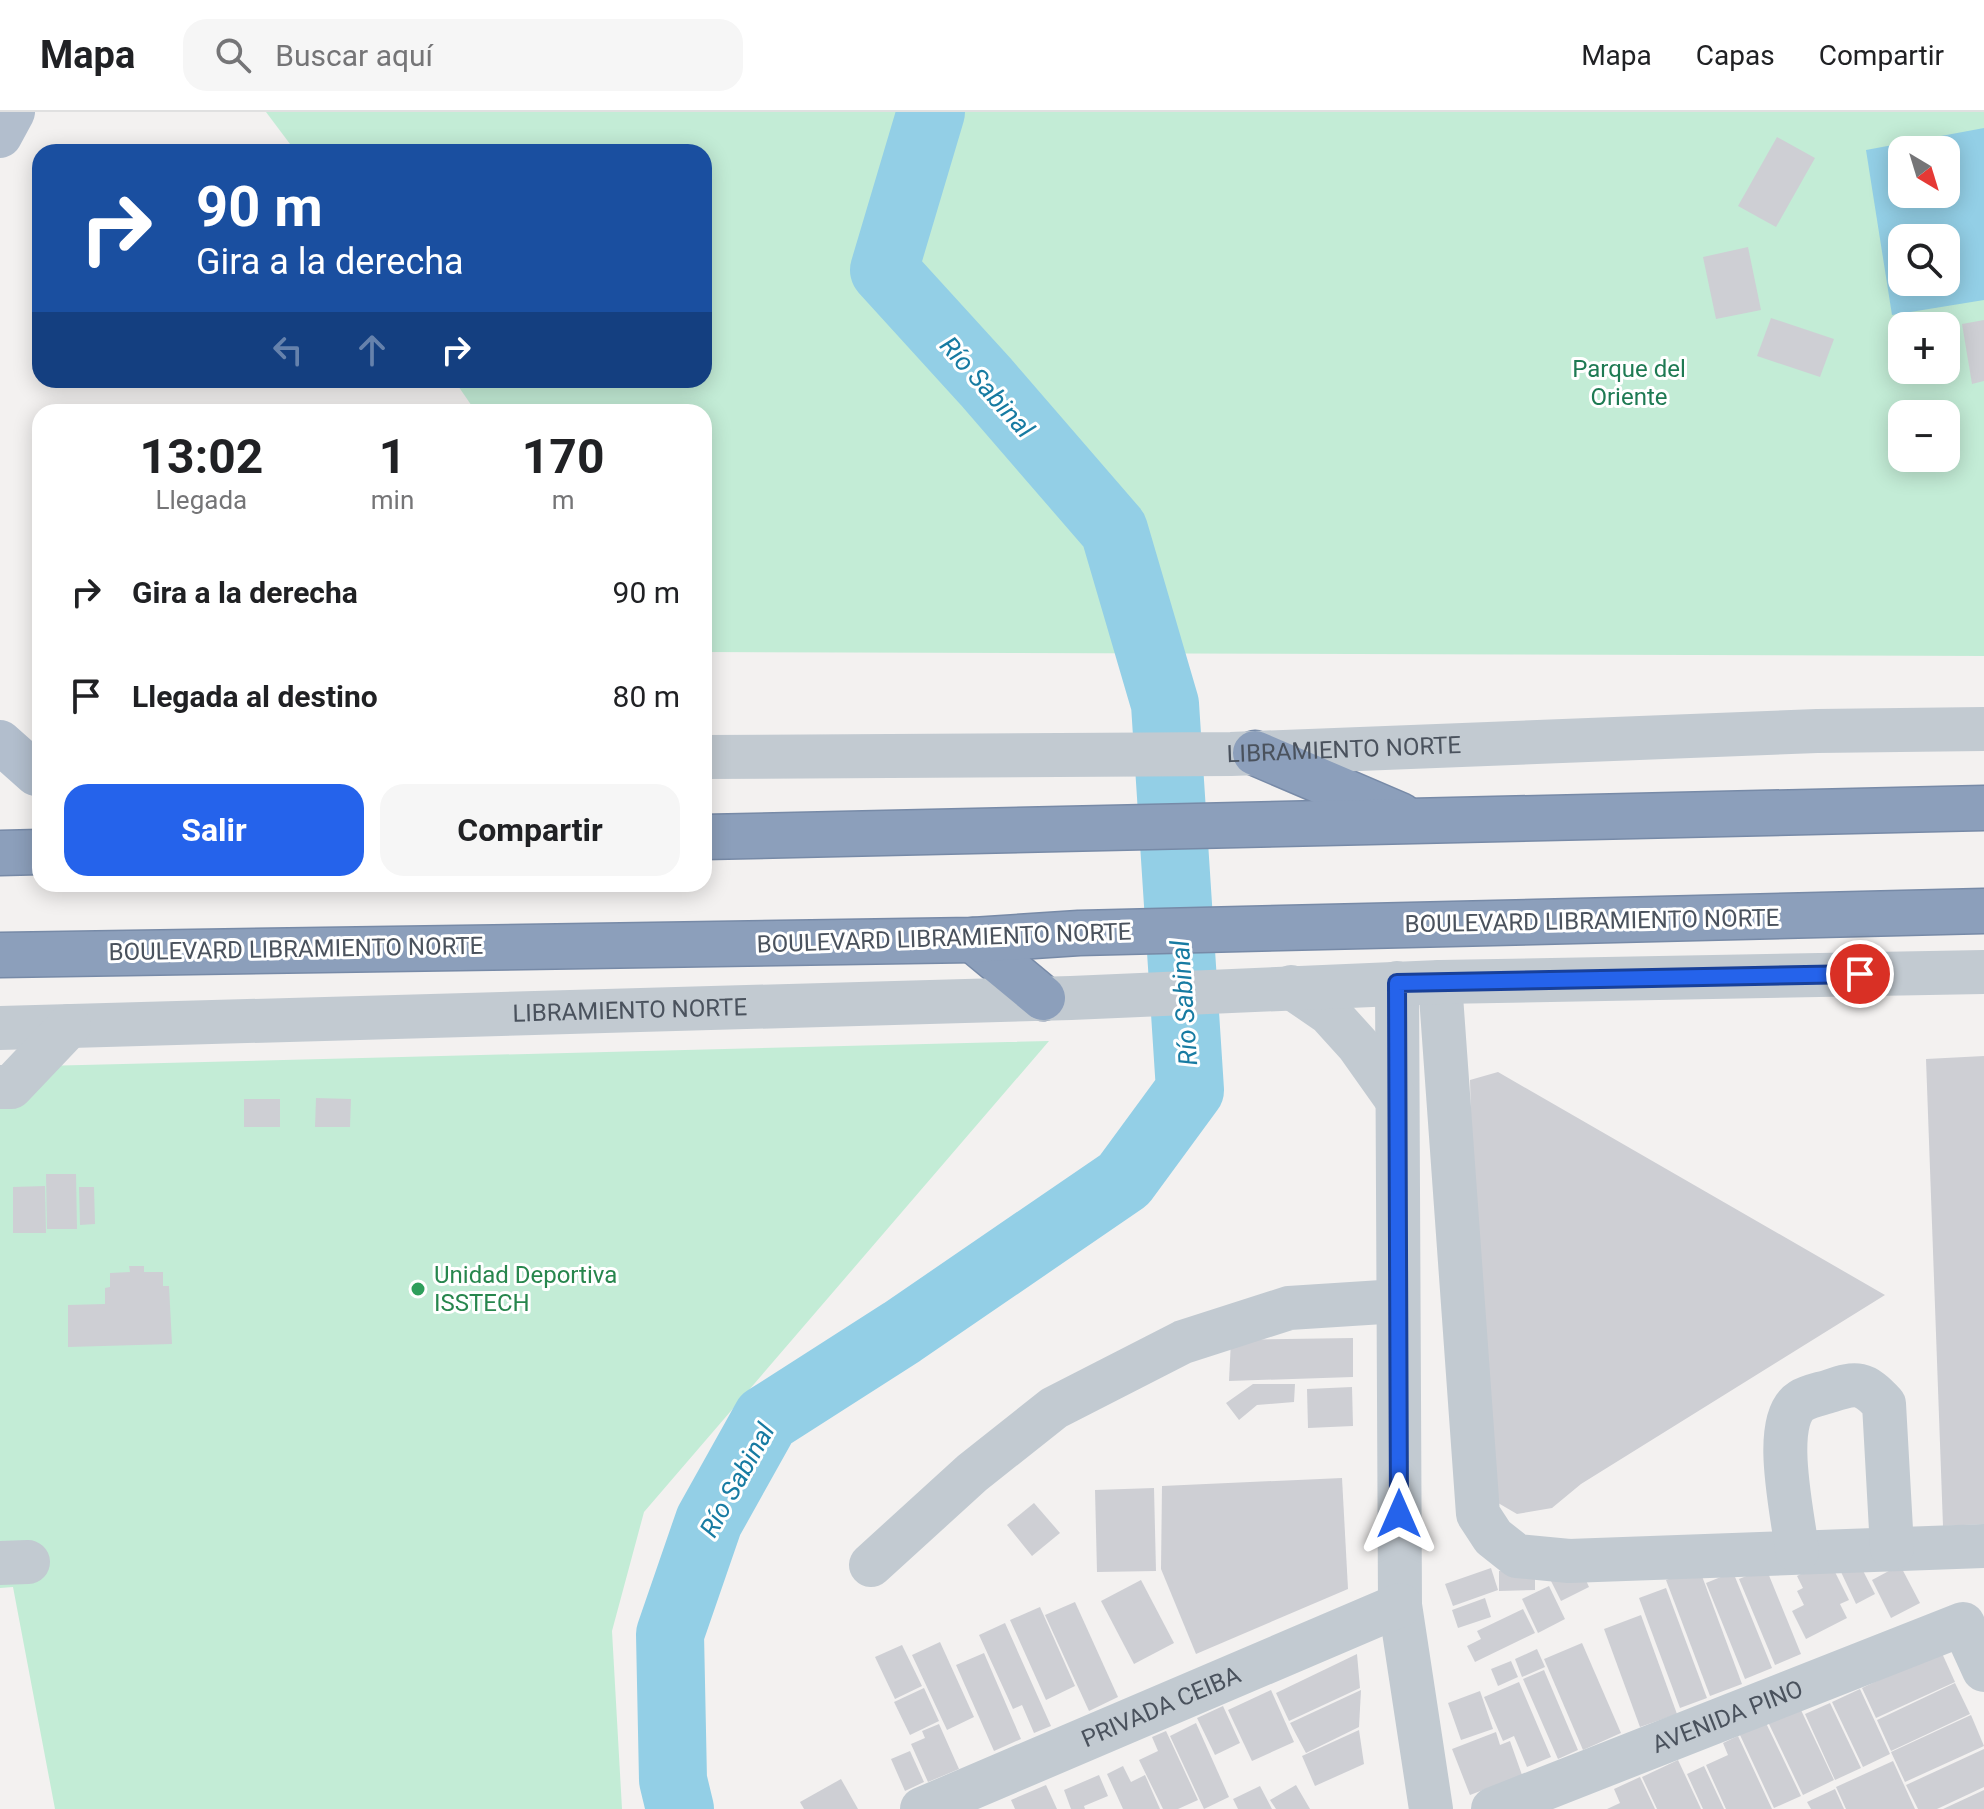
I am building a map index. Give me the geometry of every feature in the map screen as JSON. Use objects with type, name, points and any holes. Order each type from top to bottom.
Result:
[{"type":"highway","points":[[1243,754],[1413,820]]},
{"type":"highway","points":[[712,837],[1984,808]]},
{"type":"highway","points":[[0,853],[32,852]]},
{"type":"highway","name":"BOULEVARD LIBRAMIENTO NORTE","points":[[0,955],[973,940],[1079,933],[1984,911]]},
{"type":"highway","points":[[973,940],[1057,998]]},
{"type":"main road","points":[[0,136],[13,112]]},
{"type":"main road","points":[[0,742],[25,774]]},
{"type":"street","name":"LIBRAMIENTO NORTE","points":[[712,757],[1243,754],[1817,731],[1984,729]]},
{"type":"street","name":"LIBRAMIENTO NORTE","points":[[0,1028],[1057,998],[1397,983],[1984,972]]},
{"type":"street","points":[[1440,982],[1478,1514],[1493,1537],[1517,1556],[1569,1561],[1984,1546]]},
{"type":"street","points":[[1397,983],[1400,1605],[1431,1809]]},
{"type":"street","points":[[1276,987],[1329,1013],[1358,1045],[1397,1100]]},
{"type":"street","points":[[0,1087],[11,1087],[69,1026]]},
{"type":"street","points":[[871,1565],[972,1473],[1054,1408],[1183,1342],[1289,1308],[1398,1301]]},
{"type":"street","points":[[1797,1551],[1784,1438],[1789,1416],[1799,1402],[1852,1384],[1870,1388],[1884,1404],[1892,1548]]},
{"type":"street","name":"PRIVADA CEIBA","points":[[922,1809],[1400,1605]]},
{"type":"street","name":"AVENIDA PINO","points":[[1493,1809],[1963,1624],[1984,1670]]},
{"type":"green space","name":"Parque del Oriente","points":[[266,112],[1984,112],[1984,656],[712,652],[712,404],[470,404],[460,388],[712,388],[712,144],[290,144]]},
{"type":"green space","name":"Unidad Deportiva ISSTECH","points":[[1049,1041],[644,1512],[612,1631],[622,1809],[55,1809],[13,1587],[0,1588],[0,1067]]},
{"type":"water","points":[[1984,128],[1984,300],[1910,312],[1892,312],[1889,296],[1960,296],[1960,224],[1888,224],[1888,290],[1866,150],[1888,146],[1888,208],[1960,208],[1960,136],[1941,136]]},
{"type":"building","points":[[1777,137],[1815,158],[1776,227],[1738,206]]},
{"type":"building","points":[[1748,247],[1761,310],[1716,319],[1703,257]]},
{"type":"building","points":[[1771,318],[1834,339],[1820,377],[1757,356]]},
{"type":"building","points":[[1984,320],[1984,381],[1972,384],[1962,324]]},
{"type":"building","points":[[1984,1056],[1984,1524],[1943,1526],[1926,1059]]},
{"type":"building","points":[[1498,1072],[1885,1295],[1581,1484],[1552,1508],[1517,1514],[1493,1500],[1479,1445],[1494,1431],[1479,1417],[1470,1080]]},
{"type":"building","points":[[316,1098],[351,1099],[350,1127],[315,1127]]},
{"type":"building","points":[[244,1099],[280,1099],[280,1127],[244,1127]]},
{"type":"building","points":[[46,1174],[76,1174],[77,1229],[47,1229]]},
{"type":"building","points":[[45,1186],[46,1233],[13,1233],[13,1187]]},
{"type":"building","points":[[79,1187],[94,1187],[95,1224],[80,1225]]},
{"type":"building","points":[[129,1266],[144,1266],[144,1272],[163,1272],[163,1286],[169,1286],[172,1344],[68,1347],[68,1305],[105,1304],[105,1288],[110,1287],[110,1273],[130,1272]]},
{"type":"building","points":[[1353,1338],[1353,1377],[1229,1381],[1231,1340]]},
{"type":"building","points":[[1253,1384],[1295,1384],[1294,1402],[1257,1405],[1239,1420],[1226,1403]]},
{"type":"building","points":[[1352,1387],[1353,1426],[1308,1428],[1307,1389]]},
{"type":"building","points":[[1342,1478],[1348,1589],[1196,1654],[1161,1569],[1162,1486]]},
{"type":"building","points":[[1154,1488],[1156,1571],[1097,1572],[1095,1490]]},
{"type":"building","points":[[1034,1503],[1060,1533],[1032,1556],[1007,1525]]},
{"type":"building","points":[[1829,1560],[1849,1600],[1840,1604],[1847,1618],[1806,1639],[1792,1611],[1804,1605],[1797,1591],[1803,1588],[1797,1576]]},
{"type":"building","points":[[1859,1563],[1875,1594],[1856,1604],[1841,1572]]},
{"type":"building","points":[[1543,1565],[1579,1565],[1589,1587],[1561,1601]]},
{"type":"building","points":[[1900,1565],[1920,1603],[1891,1618],[1872,1580]]},
{"type":"building","points":[[1491,1568],[1498,1590],[1453,1606],[1445,1584]]},
{"type":"building","points":[[1699,1568],[1742,1684],[1710,1696],[1666,1580]]},
{"type":"building","points":[[1766,1568],[1801,1654],[1775,1665],[1739,1579]]},
{"type":"building","points":[[1535,1570],[1535,1590],[1499,1591],[1499,1571]]},
{"type":"building","points":[[1733,1572],[1772,1668],[1745,1679],[1706,1583]]},
{"type":"building","points":[[1141,1580],[1174,1643],[1134,1664],[1101,1601]]},
{"type":"building","points":[[1549,1586],[1565,1619],[1538,1633],[1522,1599]]},
{"type":"building","points":[[1666,1588],[1707,1698],[1680,1708],[1639,1598]]},
{"type":"building","points":[[1485,1598],[1491,1617],[1458,1628],[1452,1610]]},
{"type":"building","points":[[1075,1602],[1118,1697],[1089,1711],[1045,1615]]},
{"type":"building","points":[[1040,1607],[1075,1686],[1046,1700],[1010,1620]]},
{"type":"building","points":[[1523,1609],[1535,1633],[1475,1662],[1467,1646],[1481,1639],[1477,1631]]},
{"type":"building","points":[[1641,1615],[1677,1714],[1640,1727],[1604,1629]]},
{"type":"building","points":[[1005,1623],[1051,1726],[1034,1733],[1022,1705],[1013,1709],[979,1635]]},
{"type":"building","points":[[940,1642],[974,1717],[947,1730],[912,1655]]},
{"type":"building","points":[[1582,1643],[1621,1733],[1583,1750],[1544,1659]]},
{"type":"building","points":[[902,1645],[922,1686],[895,1699],[875,1657]]},
{"type":"building","points":[[1537,1649],[1545,1667],[1522,1677],[1515,1659]]},
{"type":"building","points":[[1941,1651],[1955,1682],[1876,1718],[1862,1688]]},
{"type":"building","points":[[984,1653],[1021,1739],[994,1751],[956,1665]]},
{"type":"building","points":[[1357,1654],[1360,1688],[1289,1721],[1276,1693]]},
{"type":"building","points":[[1511,1661],[1518,1677],[1498,1686],[1491,1669]]},
{"type":"building","points":[[1544,1670],[1578,1750],[1558,1759],[1523,1679]]},
{"type":"building","points":[[1519,1682],[1551,1757],[1527,1767],[1514,1736],[1503,1741],[1484,1697]]},
{"type":"building","points":[[1955,1683],[1970,1714],[1891,1751],[1877,1720]]},
{"type":"building","points":[[924,1688],[939,1721],[910,1735],[894,1702]]},
{"type":"building","points":[[1860,1689],[1890,1754],[1863,1767],[1832,1702]]},
{"type":"building","points":[[1271,1690],[1294,1742],[1252,1761],[1228,1710]]},
{"type":"building","points":[[1361,1690],[1359,1727],[1306,1753],[1290,1723]]},
{"type":"building","points":[[1480,1691],[1493,1729],[1461,1740],[1448,1703]]},
{"type":"building","points":[[1830,1703],[1861,1768],[1835,1780],[1805,1714]]},
{"type":"building","points":[[1223,1706],[1240,1743],[1215,1755],[1197,1718]]},
{"type":"building","points":[[1800,1708],[1834,1780],[1803,1795],[1768,1722]]},
{"type":"building","points":[[1971,1715],[1984,1746],[1905,1782],[1891,1752]]},
{"type":"building","points":[[1196,1723],[1229,1797],[1204,1809],[1170,1736]]},
{"type":"building","points":[[1766,1723],[1801,1796],[1774,1808],[1740,1735]]},
{"type":"building","points":[[939,1724],[959,1769],[928,1782],[911,1744],[925,1738],[922,1731]]},
{"type":"building","points":[[1359,1730],[1364,1764],[1315,1786],[1302,1756]]},
{"type":"building","points":[[1166,1731],[1198,1800],[1178,1809],[1163,1809],[1139,1760],[1158,1751],[1152,1737]]},
{"type":"building","points":[[1496,1732],[1500,1745],[1510,1741],[1522,1775],[1470,1795],[1452,1749]]},
{"type":"building","points":[[1738,1736],[1772,1809],[1726,1809],[1706,1765],[1728,1755],[1723,1743]]},
{"type":"building","points":[[1984,1749],[1984,1787],[1937,1809],[1918,1809],[1906,1785]]},
{"type":"building","points":[[910,1751],[924,1782],[905,1791],[891,1759]]},
{"type":"building","points":[[1678,1760],[1701,1809],[1657,1809],[1642,1777]]},
{"type":"building","points":[[1893,1761],[1915,1809],[1846,1809],[1836,1787]]},
{"type":"building","points":[[1123,1766],[1131,1782],[1145,1775],[1160,1809],[1123,1809],[1107,1774]]},
{"type":"building","points":[[1704,1766],[1724,1809],[1703,1809],[1687,1774]]},
{"type":"building","points":[[1099,1775],[1108,1796],[1084,1806],[1085,1809],[1071,1809],[1064,1790]]},
{"type":"building","points":[[1640,1777],[1655,1809],[1607,1809],[1620,1803],[1614,1789]]},
{"type":"building","points":[[841,1779],[858,1809],[804,1809],[800,1802]]},
{"type":"building","points":[[1046,1785],[1057,1809],[1015,1809],[1011,1800]]},
{"type":"building","points":[[1296,1785],[1310,1809],[1276,1809],[1270,1800]]},
{"type":"building","points":[[1260,1786],[1272,1809],[1238,1809],[1233,1799]]},
{"type":"building","points":[[1835,1789],[1844,1809],[1811,1809],[1807,1802]]},
{"type":"building","points":[[1984,1790],[1984,1809],[1943,1809]]},
{"type":"waterway","name":"Río Sabinal","points":[[680,1809],[673,1780],[670,1634],[709,1521],[766,1419],[902,1332],[1124,1180],[1190,1090],[1165,704],[1114,530],[884,270],[931,112]]},
{"type":"place","name":"Unidad Deportiva ISSTECH","points":[[418,1289]]},
{"type":"route","points":[[1399,1514],[1397,983],[1860,974]]}]
